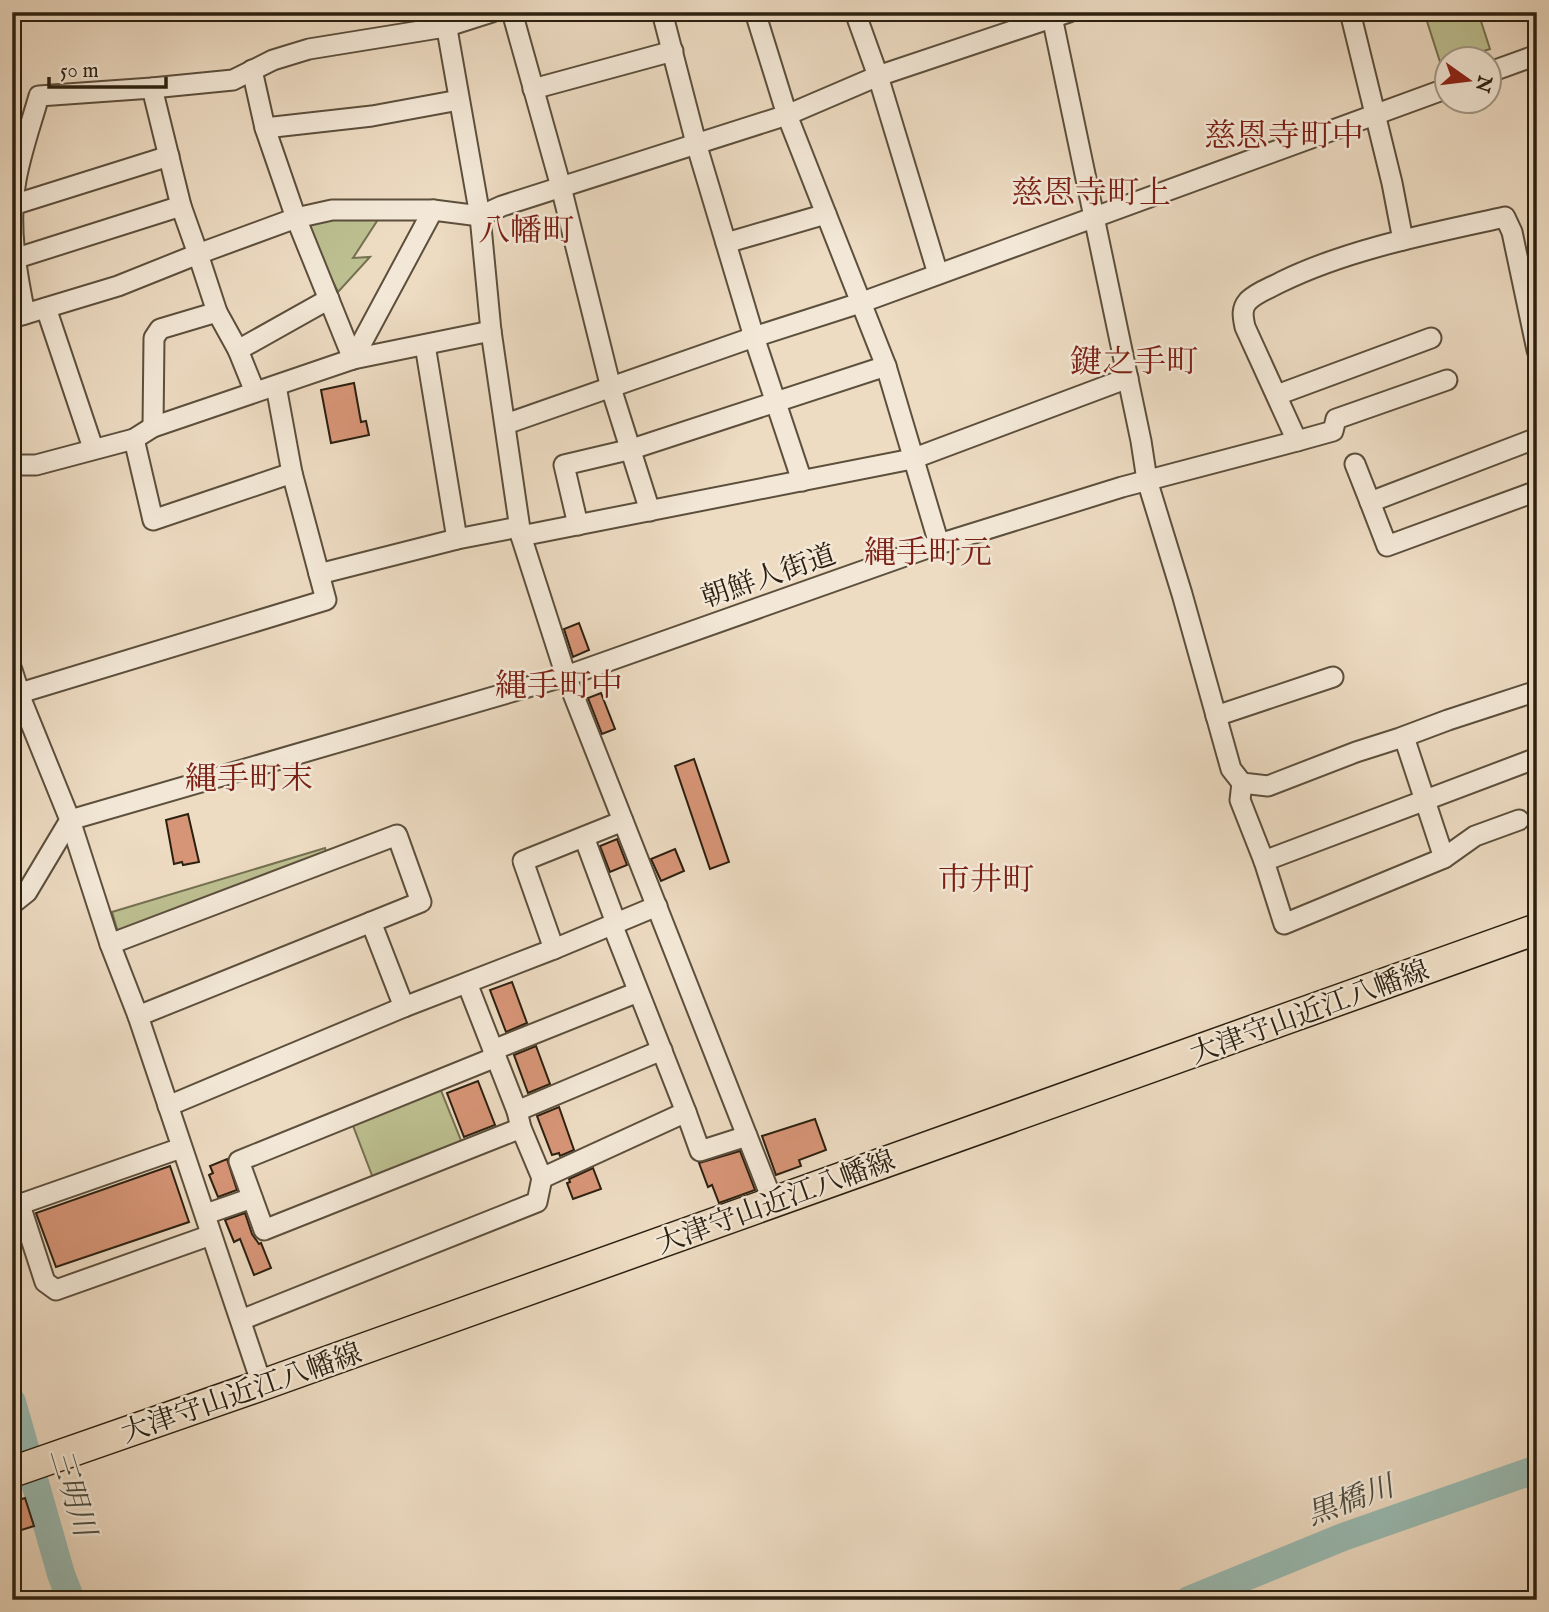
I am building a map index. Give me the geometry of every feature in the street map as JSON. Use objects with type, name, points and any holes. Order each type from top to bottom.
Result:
[{"type":"main road","name":"大津守山近江八幡線","points":[[26,1467],[1537,929]]},
{"type":"street","points":[[492,12],[309,49],[273,60],[233,80],[39,96],[16,178],[13,205],[19,316],[118,286],[296,218],[332,209],[433,210],[480,216],[502,206],[787,115],[878,76],[1057,14],[1094,217],[1147,480],[1231,769],[1242,783],[1240,800],[1284,923],[1444,858],[1475,836],[1519,820]]},
{"type":"street","points":[[512,12],[561,187],[611,388],[650,511]]},
{"type":"street","points":[[662,12],[696,143],[754,337],[802,481]]},
{"type":"street","points":[[755,12],[787,115],[886,366],[939,544]]},
{"type":"street","points":[[855,12],[878,76],[938,274]]},
{"type":"street","points":[[1350,12],[1392,183],[1403,240]]},
{"type":"street","points":[[445,20],[480,216],[491,331],[520,531],[566,676],[773,1202]]},
{"type":"street","points":[[533,89],[673,51]]},
{"type":"street","points":[[1504,67],[1537,55]]},
{"type":"street","points":[[252,70],[265,128],[296,218],[353,359]]},
{"type":"street","points":[[152,88],[181,206],[217,312],[238,350],[255,392]]},
{"type":"street","points":[[506,424],[754,337],[860,303],[1434,93]]},
{"type":"street","points":[[265,128],[372,116],[459,100]]},
{"type":"street","points":[[13,205],[169,156]]},
{"type":"street","points":[[14,259],[181,206]]},
{"type":"street","points":[[353,359],[433,210]]},
{"type":"street","points":[[726,243],[826,214]]},
{"type":"street","points":[[1297,441],[1242,315],[1246,303],[1256,295],[1298,274],[1403,240],[1505,217],[1512,232],[1537,350]]},
{"type":"street","points":[[238,350],[329,299]]},
{"type":"street","points":[[46,308],[93,448]]},
{"type":"street","points":[[153,428],[154,338],[160,328],[217,312]]},
{"type":"street","points":[[12,465],[36,465],[134,439],[153,428],[353,359],[491,331]]},
{"type":"street","points":[[1277,394],[1431,338]]},
{"type":"street","points":[[425,345],[457,539]]},
{"type":"street","points":[[578,525],[564,465],[632,449],[886,366]]},
{"type":"street","points":[[319,574],[457,539],[578,525],[912,459],[1128,378]]},
{"type":"street","name":"朝鮮人街道","points":[[70,820],[566,676],[939,544],[1147,480],[1333,431],[1336,419],[1447,380]]},
{"type":"street","points":[[18,702],[326,600],[292,473],[276,386]]},
{"type":"street","points":[[1370,502],[1537,438]]},
{"type":"street","points":[[134,439],[153,520],[292,473]]},
{"type":"street","points":[[1355,464],[1387,546],[1537,491]]},
{"type":"street","points":[[12,670],[18,702],[70,820],[262,1385]]},
{"type":"street","points":[[1216,716],[1333,677]]},
{"type":"street","points":[[1242,783],[1268,786],[1356,752],[1537,691]]},
{"type":"street","points":[[1404,737],[1444,858]]},
{"type":"street","points":[[1264,861],[1537,758]]},
{"type":"street","points":[[12,904],[27,892],[70,820]]},
{"type":"street","points":[[554,949],[523,861],[623,821]]},
{"type":"street","points":[[110,944],[397,835],[421,902],[138,1016]]},
{"type":"street","points":[[584,837],[638,992],[700,1151],[747,1136]]},
{"type":"street","points":[[168,1106],[404,1007],[657,906]]},
{"type":"street","points":[[371,922],[404,1007]]},
{"type":"street","points":[[242,1320],[537,1202],[542,1178],[467,983]]},
{"type":"street","points":[[638,992],[239,1161],[264,1230],[519,1120],[662,1050]]},
{"type":"street","points":[[542,1178],[686,1112]]},
{"type":"street","points":[[181,1148],[16,1206],[45,1282],[56,1290],[211,1235]]},
{"type":"street","points":[[205,1214],[252,1198]]},
{"type":"green space","points":[[1424,12],[1478,12],[1489,46],[1435,46]]},
{"type":"green space","points":[[315,218],[379,218],[353,258],[370,257],[338,292],[308,231]]},
{"type":"green space","points":[[325,848],[326,852],[124,933],[117,929],[112,912]]},
{"type":"green space","points":[[440,1088],[462,1143],[373,1178],[352,1123]]},
{"type":"building","points":[[354,383],[361,422],[366,421],[369,435],[331,443],[321,390]]},
{"type":"building","points":[[579,623],[589,650],[573,657],[564,629]]},
{"type":"building","points":[[601,693],[615,729],[602,734],[588,698]]},
{"type":"building","points":[[694,759],[729,862],[710,869],[675,766]]},
{"type":"building","points":[[188,814],[199,862],[174,864],[166,820]]},
{"type":"building","points":[[617,839],[627,865],[610,872],[600,846]]},
{"type":"building","points":[[675,849],[684,871],[661,881],[651,859]]},
{"type":"building","points":[[512,982],[527,1023],[506,1032],[490,990]]},
{"type":"building","points":[[536,1046],[550,1084],[528,1093],[514,1055]]},
{"type":"building","points":[[478,1081],[495,1125],[464,1137],[447,1093]]},
{"type":"building","points":[[559,1107],[574,1150],[560,1156],[559,1153],[552,1155],[537,1116]]},
{"type":"building","points":[[815,1119],[826,1150],[799,1160],[801,1166],[776,1175],[762,1136]]},
{"type":"building","points":[[740,1151],[755,1190],[719,1203],[712,1185],[708,1187],[699,1163]]},
{"type":"building","points":[[227,1159],[237,1190],[218,1197],[209,1175],[213,1173],[210,1166]]},
{"type":"building","points":[[170,1166],[189,1222],[56,1267],[36,1213]]},
{"type":"building","points":[[593,1168],[601,1189],[573,1199],[567,1183],[570,1182],[569,1179]]},
{"type":"building","points":[[245,1213],[252,1234],[259,1244],[261,1243],[271,1268],[254,1275],[240,1239],[234,1242],[225,1220]]},
{"type":"building","points":[[25,1498],[34,1526],[12,1533],[12,1502]]},
{"type":"waterway","name":"三明川","points":[[12,1402],[61,1574],[71,1600]]},
{"type":"waterway","name":"黒橋川","points":[[1189,1600],[1343,1537],[1537,1469]]},
{"type":"district","name":"慈恩寺町中","points":[[1284,135]]},
{"type":"district","name":"慈恩寺町上","points":[[1091,192]]},
{"type":"district","name":"八幡町","points":[[526,230]]},
{"type":"district","name":"鍵之手町","points":[[1134,361]]},
{"type":"district","name":"縄手町元","points":[[928,552]]},
{"type":"district","name":"縄手町中","points":[[559,685]]},
{"type":"district","name":"縄手町末","points":[[249,778]]},
{"type":"district","name":"市井町","points":[[986,879]]}]
